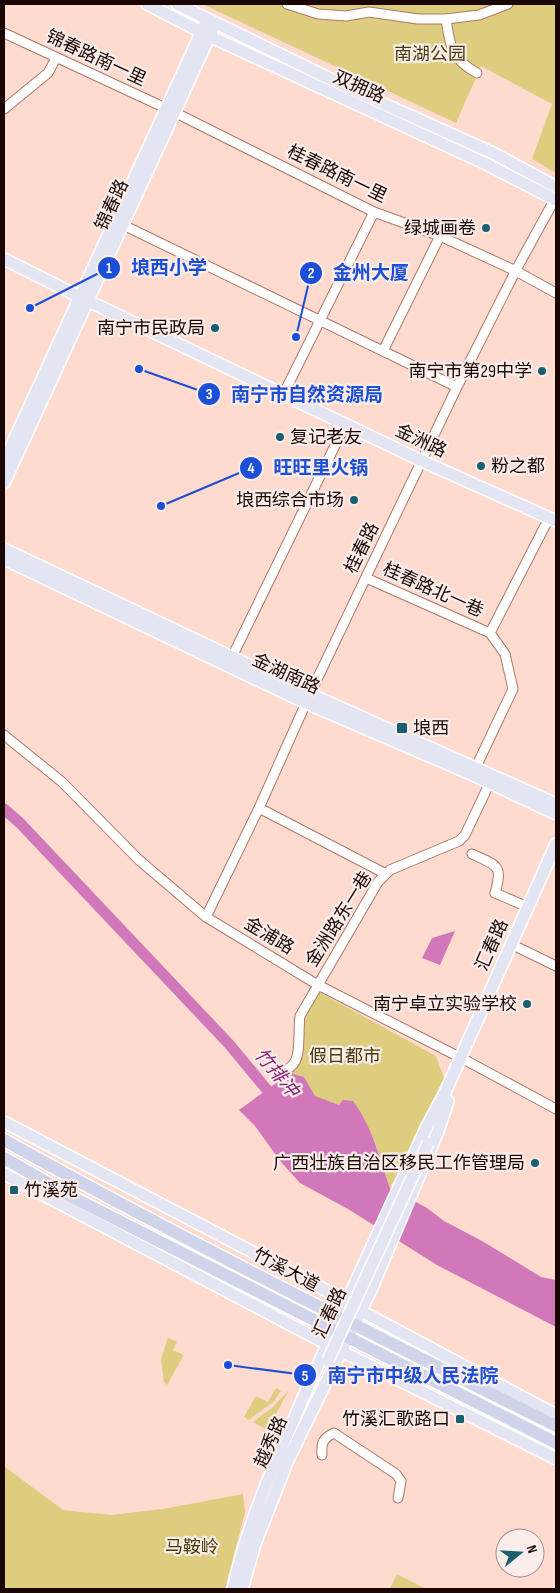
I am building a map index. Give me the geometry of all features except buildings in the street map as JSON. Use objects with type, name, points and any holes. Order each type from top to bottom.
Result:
[{"type":"highway","name":"竹溪大道","points":[[4,1140],[80,1183],[339,1317],[352,1331],[556,1443]]},
{"type":"highway","name":"竹溪大道","points":[[4,1158],[72,1197],[333,1329],[352,1331],[556,1426]]},
{"type":"main road","name":"双拥路","points":[[147,4],[205,34],[486,164],[556,199]]},
{"type":"main road","name":"双拥路","points":[[176,4],[353,90],[495,154],[556,187]]},
{"type":"main road","name":"锦春路","points":[[4,483],[84,299],[211,22]]},
{"type":"main road","name":"金洲路","points":[[4,259],[422,461],[553,519]]},
{"type":"main road","name":"锦春路","points":[[4,462],[84,299]]},
{"type":"main road","name":"金湖南路","points":[[4,549],[232,657],[308,699],[476,768],[491,779],[556,814]]},
{"type":"main road","name":"金湖南路","points":[[4,559],[308,699],[491,779],[556,804]]},
{"type":"main road","name":"汇春路","points":[[464,1059],[556,844]]},
{"type":"main road","name":"汇春路","points":[[328,1360],[428,1143],[445,1100],[518,947],[556,861]]},
{"type":"main road","points":[[242,1589],[245,1540],[277,1458],[333,1329],[404,1176],[445,1100]]},
{"type":"main road","points":[[233,1589],[242,1567],[255,1544],[288,1460],[352,1331],[386,1254],[438,1132],[445,1100]]},
{"type":"main road","points":[[4,1122],[346,1301],[361,1311],[556,1415]]},
{"type":"main road","points":[[4,1174],[327,1344],[556,1459]]},
{"type":"main road","name":"越秀路","points":[[242,1567],[250,1540],[281,1462],[328,1360]]},
{"type":"street","points":[[287,4],[318,14],[346,16],[369,12],[418,19],[446,19],[479,15],[508,4]]},
{"type":"street","points":[[446,19],[453,53],[461,63],[477,73]]},
{"type":"street","name":"锦春路南一里","points":[[4,32],[170,111]]},
{"type":"street","points":[[4,109],[48,73],[56,58]]},
{"type":"street","name":"桂春路南一里","points":[[170,111],[374,212],[440,236],[516,271]]},
{"type":"street","name":"桂春路","points":[[206,917],[457,387],[516,271],[556,199]]},
{"type":"street","points":[[283,395],[374,212]]},
{"type":"street","points":[[119,223],[457,387]]},
{"type":"street","points":[[383,351],[440,236]]},
{"type":"street","points":[[516,271],[556,292]]},
{"type":"street","points":[[232,657],[345,424]]},
{"type":"street","points":[[490,633],[553,519]]},
{"type":"street","name":"桂春路北一巷","points":[[366,578],[490,633],[505,654],[513,690],[476,768]]},
{"type":"street","name":"金浦路","points":[[4,735],[62,782],[139,860],[206,917],[318,985],[464,1059],[556,1109]]},
{"type":"street","name":"金洲路东一巷","points":[[285,1071],[295,1063],[297,1057],[300,1016],[372,891],[386,874],[398,867],[459,842],[465,835],[491,779]]},
{"type":"street","points":[[259,808],[386,874]]},
{"type":"street","points":[[472,854],[491,863],[498,869],[500,875],[494,893],[528,906]]},
{"type":"street","points":[[518,947],[556,966]]},
{"type":"street","points":[[322,1455],[322,1444],[326,1437],[334,1433],[396,1474],[402,1481],[398,1498]]},
{"type":"green space","name":"南湖公园","points":[[202,4],[556,4],[556,173],[532,159],[552,104],[481,66],[456,123]]},
{"type":"green space","name":"假日都市","points":[[319,992],[436,1056],[444,1078],[390,1188],[375,1142],[339,1105],[315,1096],[304,1077],[290,1073],[300,1060],[303,1023]]},
{"type":"green space","points":[[168,1338],[177,1342],[173,1350],[184,1355],[167,1385],[164,1382],[161,1359]]},
{"type":"green space","points":[[276,1388],[281,1391],[274,1401],[249,1420],[244,1417],[256,1396],[268,1402]]},
{"type":"green space","points":[[289,1390],[267,1430],[253,1422],[273,1407]]},
{"type":"green space","name":"马鞍岭","points":[[5,1467],[63,1510],[112,1515],[163,1509],[243,1494],[245,1512],[225,1589],[4,1589]]},
{"type":"green space","points":[[397,1574],[426,1589],[390,1589]]},
{"type":"shaded area","points":[[455,931],[440,965],[422,958],[432,938]]},
{"type":"shaded area","points":[[290,1073],[304,1077],[315,1096],[339,1105],[343,1100],[353,1101],[370,1132],[390,1188],[427,1208],[444,1221],[482,1241],[541,1277],[556,1280],[556,1327],[437,1265],[348,1209],[300,1183],[281,1162],[255,1126],[239,1110]]},
{"type":"waterway","name":"竹排冲","points":[[4,809],[20,823],[229,1044],[277,1102]]},
{"type":"place","name":"绿城画卷","points":[[486,228]]},
{"type":"place","name":"埌西小学","points":[[30,308]]},
{"type":"place","name":"南宁市民政局","points":[[215,328]]},
{"type":"place","name":"金州大厦","points":[[296,337]]},
{"type":"place","name":"南宁市自然资源局","points":[[139,369]]},
{"type":"place","name":"南宁市第29中学","points":[[542,371]]},
{"type":"place","name":"复记老友","points":[[280,437]]},
{"type":"place","name":"粉之都","points":[[481,466]]},
{"type":"place","name":"埌西综合市场","points":[[354,500]]},
{"type":"place","name":"旺旺里火锅","points":[[161,506]]},
{"type":"place","name":"埌西","points":[[402,728]]},
{"type":"place","name":"南宁卓立实验学校","points":[[527,1004]]},
{"type":"place","name":"广西壮族自治区移民工作管理局","points":[[535,1163]]},
{"type":"place","name":"竹溪苑","points":[[14,1190]]},
{"type":"place","name":"南宁市中级人民法院","points":[[228,1365]]},
{"type":"place","name":"竹溪汇歌路口","points":[[460,1419]]}]
